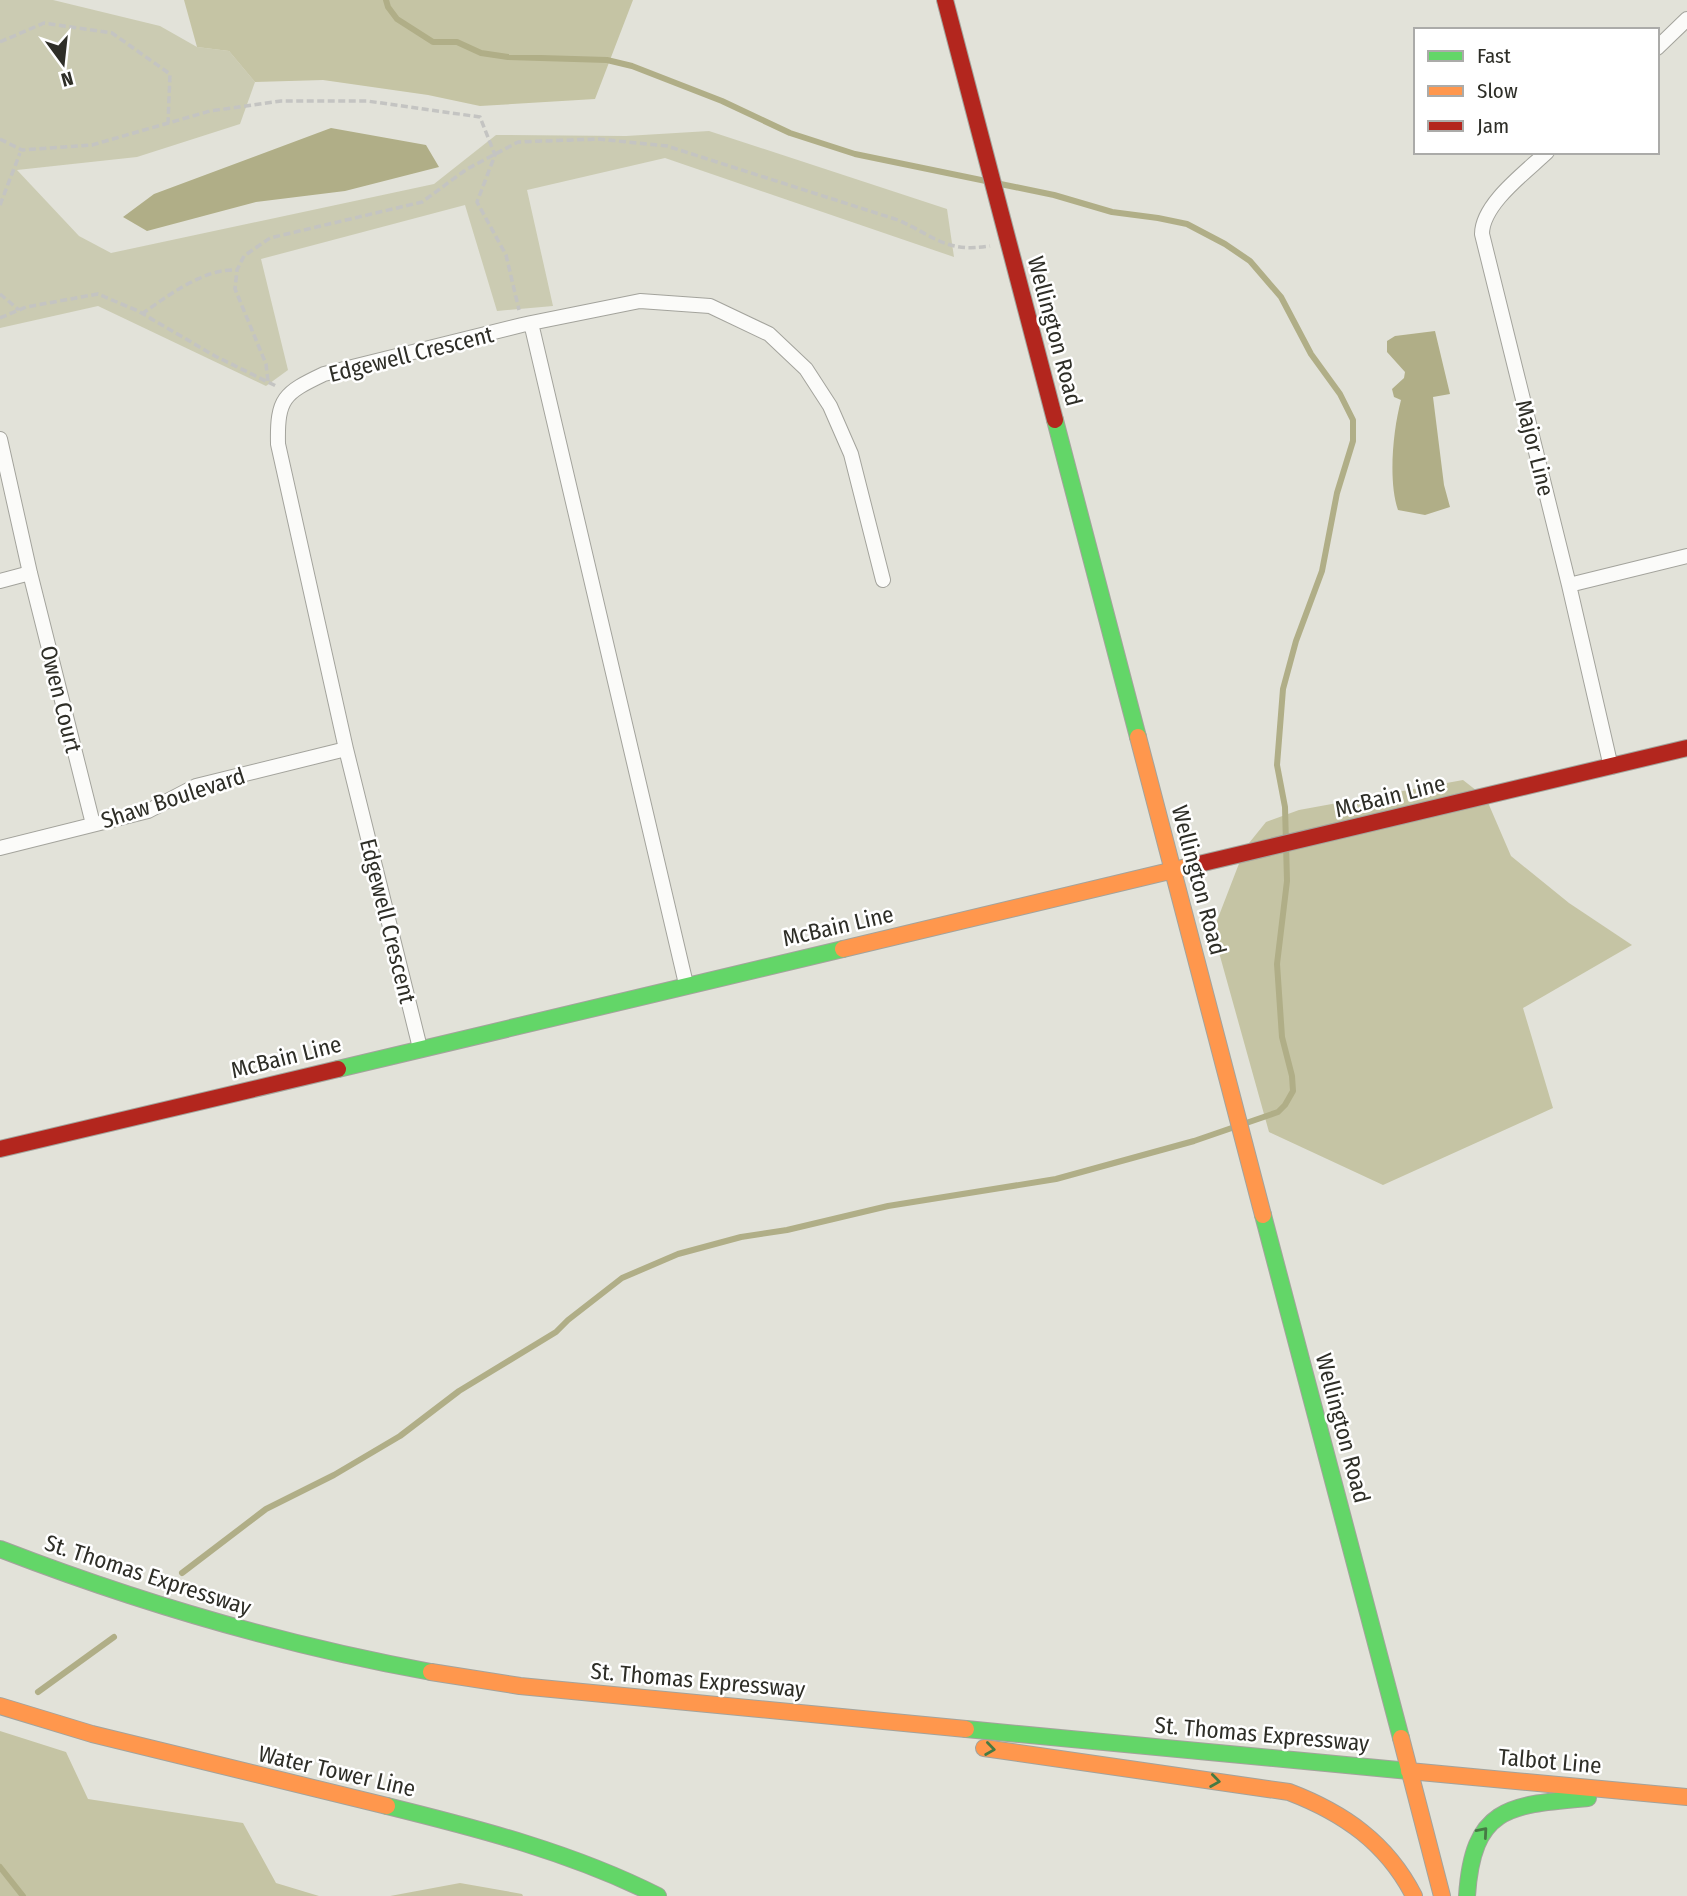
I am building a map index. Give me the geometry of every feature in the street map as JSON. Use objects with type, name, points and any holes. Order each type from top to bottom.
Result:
[{"type":"main road","name":"Wellington Road","points":[[945,0],[1442,1896]]},
{"type":"main road","name":"McBain Line","points":[[0,1149],[1687,748]]},
{"type":"main road","name":"St. Thomas Expressway","points":[[0,1549],[63,1574],[174,1611],[353,1658],[432,1674],[520,1686],[1409,1771]]},
{"type":"main road","points":[[631,1696],[1289,1792],[1317,1801],[1360,1828],[1397,1866],[1414,1896]]},
{"type":"main road","name":"Water Tower Line","points":[[0,1706],[39,1721],[420,1814],[523,1842],[625,1878],[658,1896]]},
{"type":"main road","name":"Talbot Line","points":[[1409,1771],[1687,1797]]},
{"type":"main road","points":[[1467,1896],[1467,1870],[1473,1847],[1487,1827],[1502,1815],[1540,1802],[1648,1793]]},
{"type":"street","points":[[1659,46],[1687,19]]},
{"type":"street","name":"Major Line","points":[[1545,154],[1488,211],[1482,225],[1482,233],[1611,766]]},
{"type":"street","name":"Edgewell Crescent","points":[[420,1048],[346,749],[278,444],[278,421],[283,401],[298,387],[324,374],[527,324],[640,301],[710,306],[769,334],[806,369],[830,406],[850,454],[883,580]]},
{"type":"street","points":[[527,324],[686,984]]},
{"type":"street","name":"Owen Court","points":[[0,439],[30,573],[93,824]]},
{"type":"street","points":[[1569,585],[1687,556]]},
{"type":"street","points":[[0,581],[30,573]]},
{"type":"street","name":"Shaw Boulevard","points":[[0,848],[148,811],[196,786],[346,749]]},
{"type":"path","points":[[0,42],[44,23],[113,33],[170,74],[168,123]]},
{"type":"path","points":[[0,139],[22,150],[92,145],[210,111],[281,101],[366,100],[480,117],[495,155],[477,202],[506,255],[527,324]]},
{"type":"path","points":[[268,381],[267,365],[235,289],[237,270],[244,256],[270,238],[422,202],[467,169],[518,142],[598,139],[667,146],[898,220],[923,231],[945,246],[970,249],[1009,243]]},
{"type":"path","points":[[0,205],[20,153]]},
{"type":"path","points":[[142,314],[172,293],[202,278],[223,269],[237,270]]},
{"type":"path","points":[[0,294],[19,310]]},
{"type":"path","points":[[0,318],[19,310],[98,294],[142,314],[215,356],[268,381],[289,395]]},
{"type":"green space","points":[[0,0],[53,0],[160,26],[197,47],[229,51],[255,82],[240,124],[137,157],[17,170],[79,236],[111,253],[434,184],[496,135],[626,136],[709,131],[947,209],[954,257],[665,158],[527,190],[553,306],[497,311],[465,205],[261,259],[288,370],[266,386],[98,306],[0,328]]},
{"type":"green space","points":[[184,0],[633,0],[595,99],[480,106],[428,95],[323,80],[255,82],[229,51],[197,47]]},
{"type":"green space","points":[[1463,780],[1486,798],[1511,856],[1569,903],[1632,945],[1523,1008],[1553,1108],[1383,1185],[1269,1132],[1213,931],[1245,848],[1266,822],[1299,810]]},
{"type":"green space","points":[[0,1731],[66,1752],[88,1799],[243,1823],[276,1883],[319,1896],[0,1896]]},
{"type":"green space","points":[[460,1883],[523,1896],[390,1896]]},
{"type":"shaded area","points":[[331,128],[426,145],[439,167],[345,191],[256,202],[147,231],[123,217],[154,194]]},
{"type":"shaded area","points":[[1435,331],[1450,394],[1433,397],[1444,485],[1450,507],[1425,515],[1398,510],[1395,498],[1393,455],[1401,400],[1394,397],[1392,389],[1404,378],[1405,372],[1387,352],[1387,341],[1395,336]]},
{"type":"waterway","points":[[182,1573],[266,1509],[334,1475],[400,1436],[459,1391],[556,1332],[622,1278],[678,1254],[741,1237],[787,1230],[888,1206],[1056,1179],[1194,1141],[1278,1112],[1293,1091],[1282,1037],[1277,964],[1287,881],[1285,807],[1277,765],[1283,689],[1296,641],[1322,571],[1337,493],[1353,441],[1353,420],[1340,394],[1311,354],[1281,297],[1250,261],[1187,224],[1112,212],[1054,195],[855,154],[790,133],[722,101],[632,66],[607,60],[508,57],[481,53],[457,42],[433,42],[397,19],[386,0]]},
{"type":"waterway","points":[[38,1692],[114,1637]]},
{"type":"waterway","points":[[0,1867],[23,1896]]},
{"type":"traffic: fast","points":[[1055,420],[1138,737]]},
{"type":"traffic: fast","points":[[338,1069],[843,949]]},
{"type":"traffic: fast","points":[[1263,1215],[1401,1738]]},
{"type":"traffic: fast","points":[[0,1549],[212,1621],[321,1649],[431,1672]]},
{"type":"traffic: fast","points":[[966,1729],[1409,1771]]},
{"type":"traffic: fast","points":[[1467,1896],[1477,1844],[1487,1827],[1500,1816],[1517,1808],[1588,1798]]},
{"type":"traffic: fast","points":[[387,1806],[491,1833],[559,1855],[658,1896]]},
{"type":"traffic: slow","points":[[1138,737],[1263,1215]]},
{"type":"traffic: slow","points":[[843,949],[1199,864]]},
{"type":"traffic: slow","points":[[431,1672],[520,1686],[966,1729]]},
{"type":"traffic: slow","points":[[0,1706],[92,1734],[387,1806]]},
{"type":"traffic: slow","points":[[1401,1738],[1442,1896]]},
{"type":"traffic: slow","points":[[984,1748],[1289,1792],[1328,1810],[1362,1832],[1391,1860],[1414,1896]]},
{"type":"traffic: slow","points":[[1409,1771],[1687,1797]]},
{"type":"traffic: jam","points":[[945,0],[1055,420]]},
{"type":"traffic: jam","points":[[1199,864],[1687,748]]},
{"type":"traffic: jam","points":[[0,1149],[338,1069]]}]
